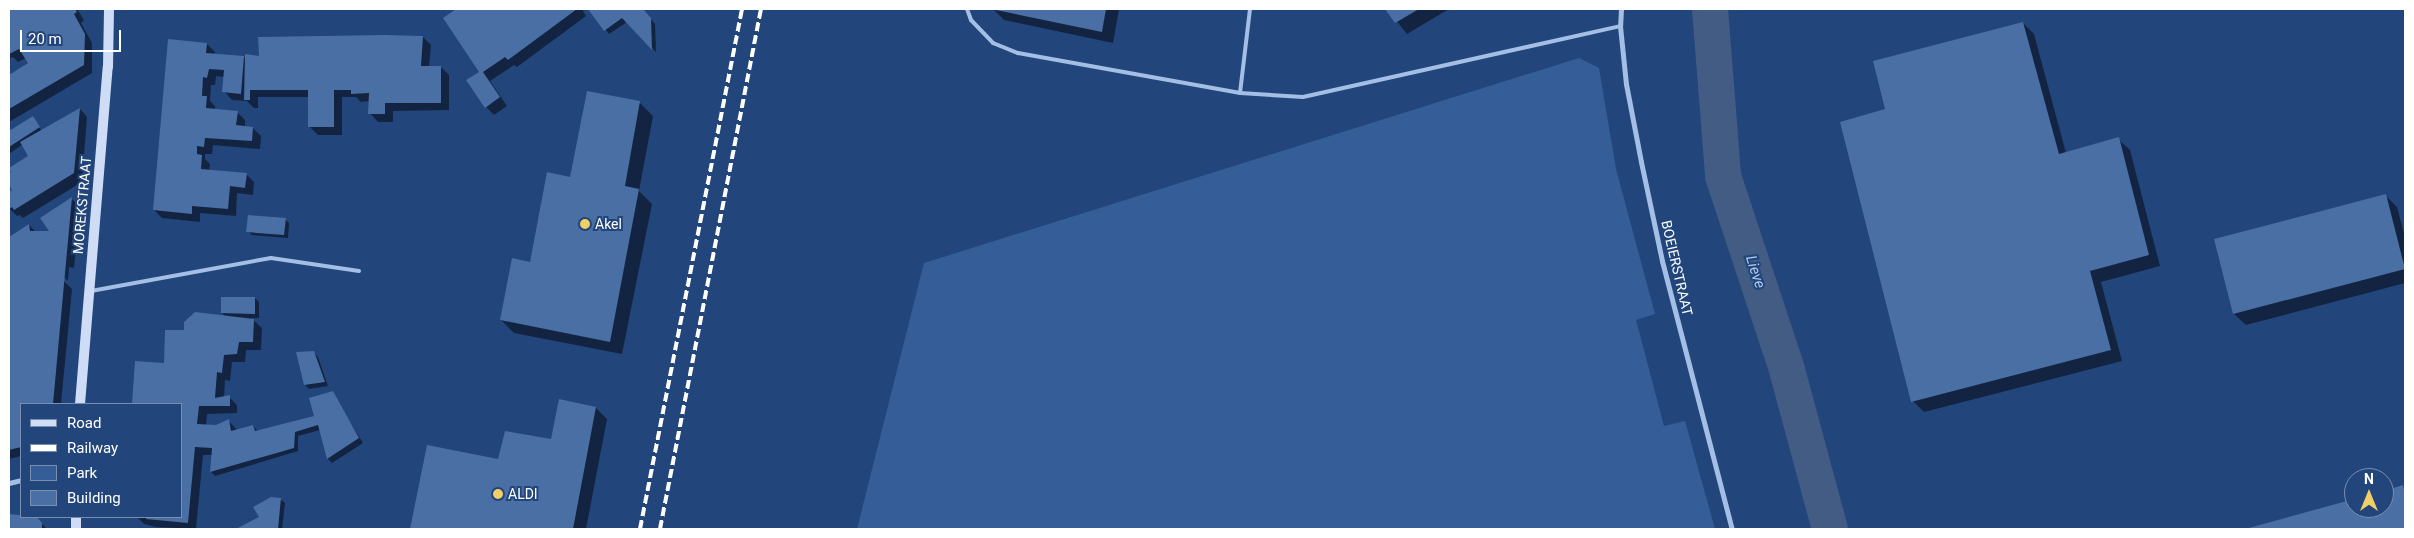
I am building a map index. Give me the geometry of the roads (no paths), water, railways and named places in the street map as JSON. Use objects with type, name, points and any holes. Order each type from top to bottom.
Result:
[{"type":"street","name":"MOREKSTRAAT","points":[[80,403],[108,68],[109,9]]},
{"type":"street","name":"BOEIERSTRAAT","points":[[1621,9],[1620,26],[1626,84],[1662,261],[1732,529]]},
{"type":"lane","points":[[967,9],[971,20],[993,43],[1018,53],[1240,93],[1303,97],[1620,26]]},
{"type":"lane","points":[[1240,93],[1250,9]]},
{"type":"lane","points":[[88,292],[271,258],[359,271]]},
{"type":"waterway","name":"Lieve","points":[[1710,9],[1723,176],[1787,370],[1830,529]]},
{"type":"railway","points":[[640,529],[742,9]]},
{"type":"railway","points":[[660,529],[761,9]]},
{"type":"place","name":"Akel","points":[[585,224]]},
{"type":"place","name":"ALDI","points":[[498,494]]}]
